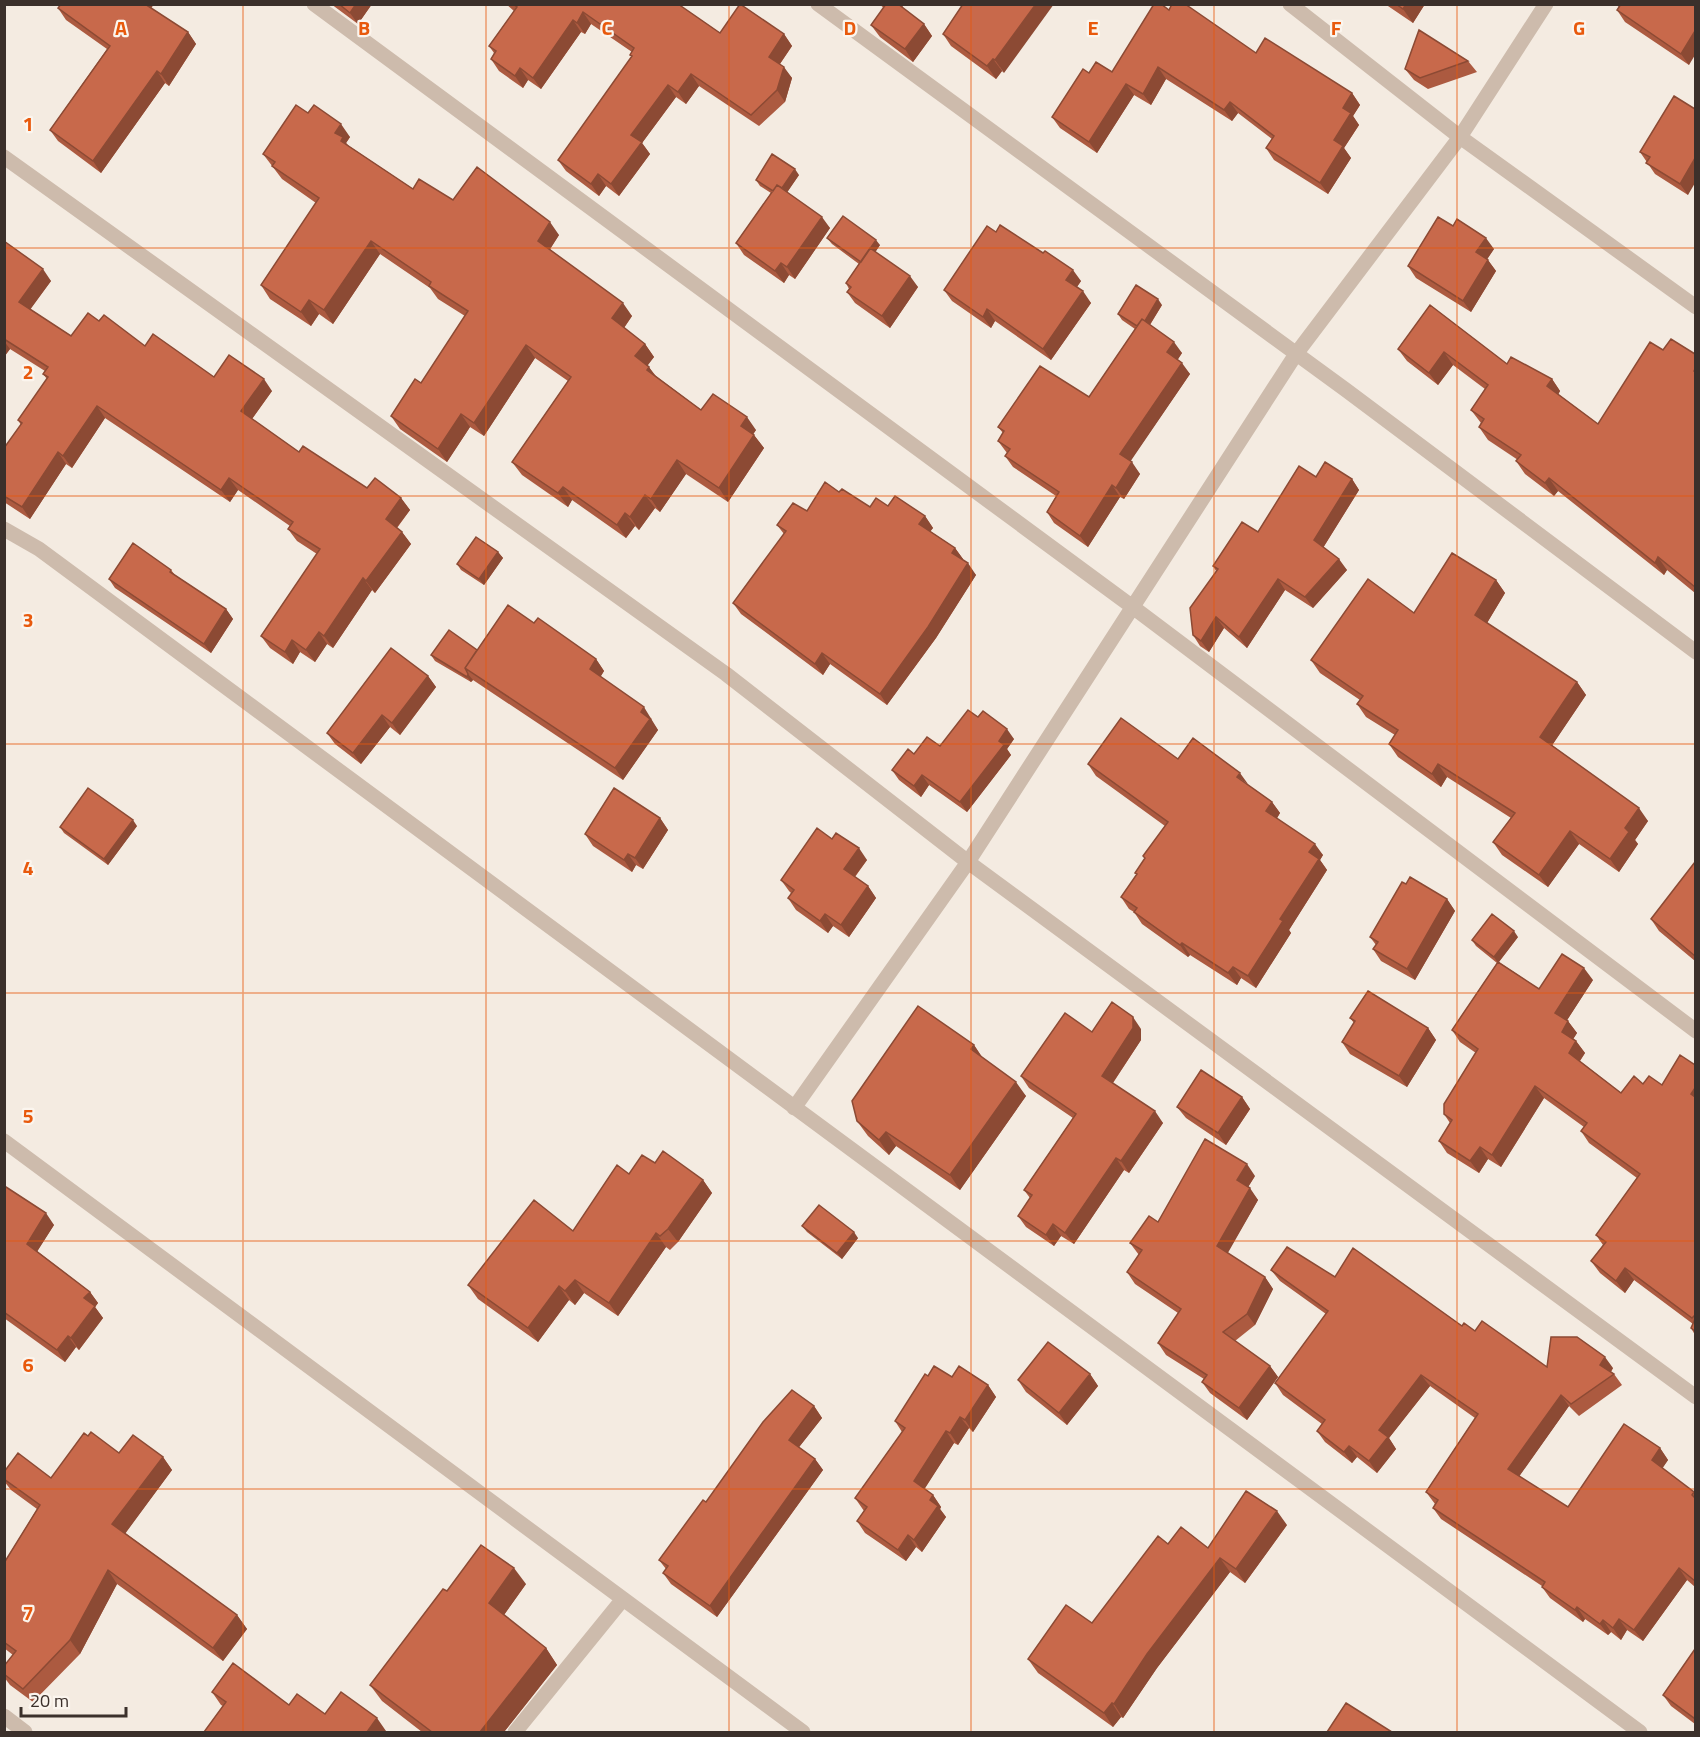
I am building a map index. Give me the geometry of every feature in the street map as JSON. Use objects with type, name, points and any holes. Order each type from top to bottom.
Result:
[{"type":"street","points":[[314,4],[1134,608],[1695,1031]]},
{"type":"street","points":[[818,4],[1296,354],[1695,652]]},
{"type":"street","points":[[1290,4],[1460,137],[1695,308]]},
{"type":"street","points":[[794,1108],[968,862],[1296,354],[1460,137],[1546,4]]},
{"type":"street","points":[[4,157],[726,675],[968,862],[1695,1397]]},
{"type":"street","points":[[4,529],[39,549],[1640,1732]]},
{"type":"street","points":[[4,1141],[803,1732]]},
{"type":"street","points":[[515,1732],[623,1599]]},
{"type":"street","points":[[4,1716],[25,1732]]},
{"type":"building","points":[[61,4],[145,4],[188,32],[161,74],[157,71],[93,161],[50,130],[110,46],[58,8]]},
{"type":"building","points":[[339,4],[356,4],[350,13]]},
{"type":"building","points":[[513,4],[678,4],[720,33],[740,4],[784,34],[769,57],[784,67],[777,90],[751,115],[691,74],[678,92],[668,85],[631,135],[642,142],[611,184],[598,174],[591,184],[558,160],[632,56],[630,55],[634,48],[583,12],[577,23],[573,20],[533,78],[520,68],[515,76],[491,59],[496,51],[489,46],[517,7]]},
{"type":"building","points":[[886,4],[898,4],[924,24],[905,49],[871,25]]},
{"type":"building","points":[[963,4],[1036,4],[995,60],[993,59],[987,66],[943,34]]},
{"type":"building","points":[[1154,4],[1161,4],[1169,10],[1172,4],[1185,4],[1256,53],[1265,38],[1352,93],[1343,108],[1351,113],[1334,140],[1343,146],[1320,183],[1266,148],[1274,136],[1230,102],[1224,110],[1158,67],[1143,94],[1126,84],[1089,142],[1052,117],[1083,69],[1089,73],[1096,62],[1112,72]]},
{"type":"building","points":[[1396,4],[1406,4],[1403,9]]},
{"type":"building","points":[[1621,4],[1695,4],[1695,31],[1681,54],[1617,10]]},
{"type":"building","points":[[1419,30],[1468,61],[1420,78],[1405,69]]},
{"type":"building","points":[[1674,96],[1695,109],[1695,158],[1680,184],[1646,163],[1650,157],[1640,152]]},
{"type":"building","points":[[296,105],[308,113],[314,105],[341,124],[335,133],[343,137],[341,141],[413,189],[419,179],[453,200],[477,167],[550,222],[538,241],[623,303],[612,318],[645,344],[635,356],[649,367],[647,370],[701,410],[713,394],[747,417],[741,426],[754,435],[719,488],[677,460],[651,499],[645,495],[630,517],[625,513],[617,525],[563,487],[558,493],[512,462],[571,377],[526,345],[474,423],[461,414],[438,449],[391,416],[415,379],[421,383],[468,311],[429,286],[431,282],[371,241],[324,310],[309,300],[301,312],[261,285],[319,198],[272,166],[275,162],[263,154]]},
{"type":"building","points":[[772,154],[795,169],[782,188],[777,185],[773,191],[756,180]]},
{"type":"building","points":[[777,185],[822,217],[787,267],[781,263],[775,271],[736,243]]},
{"type":"building","points":[[843,216],[876,240],[861,262],[827,238]]},
{"type":"building","points":[[1438,217],[1453,226],[1457,219],[1486,238],[1476,252],[1488,260],[1463,301],[1408,266]]},
{"type":"building","points":[[1000,225],[1073,270],[1066,280],[1083,291],[1043,349],[987,309],[983,317],[944,290],[987,226],[996,232]]},
{"type":"building","points":[[4,241],[43,269],[19,302],[71,336],[88,313],[99,321],[104,315],[145,346],[153,334],[214,377],[229,355],[264,379],[241,411],[299,452],[303,446],[367,488],[375,478],[401,498],[386,519],[402,532],[366,581],[363,578],[324,636],[319,632],[306,650],[292,640],[285,652],[261,636],[320,549],[288,529],[293,522],[229,478],[221,490],[97,406],[63,456],[58,452],[22,507],[4,496],[4,448],[22,423],[18,420],[48,377],[43,374],[48,367],[4,339]]},
{"type":"building","points":[[870,248],[910,276],[882,316],[847,292],[851,287],[846,283]]},
{"type":"building","points":[[1136,285],[1158,299],[1145,321],[1142,319],[1137,326],[1118,314]]},
{"type":"building","points":[[1430,305],[1507,364],[1511,357],[1552,379],[1547,386],[1598,424],[1650,342],[1663,350],[1671,339],[1695,354],[1695,587],[1658,557],[1655,563],[1549,478],[1545,483],[1516,461],[1521,455],[1479,427],[1484,419],[1471,410],[1488,385],[1444,352],[1429,373],[1398,349]]},
{"type":"building","points":[[1142,319],[1174,342],[1167,352],[1182,363],[1120,454],[1132,462],[1116,488],[1112,485],[1080,536],[1047,512],[1059,492],[1005,456],[1010,449],[998,441],[1004,431],[998,427],[1040,366],[1089,397]]},
{"type":"building","points":[[1325,462],[1352,479],[1314,540],[1339,559],[1305,597],[1278,579],[1239,637],[1216,617],[1201,641],[1193,635],[1190,608],[1218,569],[1213,566],[1242,522],[1258,532],[1299,466],[1316,477]]},
{"type":"building","points":[[825,482],[839,492],[842,489],[870,507],[876,498],[888,506],[895,496],[925,516],[919,524],[955,548],[952,553],[968,563],[928,627],[880,694],[822,653],[815,664],[733,603],[786,531],[777,525],[793,503],[807,511]]},
{"type":"building","points":[[476,537],[498,552],[479,579],[457,564]]},
{"type":"building","points":[[133,543],[171,570],[170,572],[226,609],[204,644],[109,579]]},
{"type":"building","points":[[1452,553],[1496,580],[1475,615],[1577,682],[1540,737],[1639,808],[1625,828],[1629,832],[1610,859],[1570,831],[1539,875],[1493,842],[1515,813],[1438,764],[1432,774],[1389,744],[1398,730],[1357,704],[1363,696],[1311,660],[1368,579],[1414,613]]},
{"type":"building","points":[[508,605],[534,623],[538,618],[596,659],[590,669],[644,707],[641,712],[650,719],[615,768],[465,668]]},
{"type":"building","points":[[449,630],[477,650],[465,668],[467,677],[431,655]]},
{"type":"building","points":[[391,648],[428,676],[392,723],[382,715],[353,753],[327,733]]},
{"type":"building","points":[[968,710],[978,717],[983,711],[1007,729],[999,741],[1004,745],[960,802],[922,775],[914,786],[892,770],[908,749],[914,754],[927,737],[940,746]]},
{"type":"building","points":[[1121,718],[1178,759],[1193,738],[1240,773],[1237,777],[1272,802],[1266,811],[1315,844],[1309,852],[1319,859],[1280,919],[1283,921],[1248,976],[1233,967],[1228,973],[1182,943],[1180,945],[1134,912],[1137,908],[1121,897],[1137,874],[1135,873],[1145,858],[1143,856],[1168,822],[1088,764]]},
{"type":"building","points":[[88,788],[133,820],[104,859],[60,827]]},
{"type":"building","points":[[614,788],[660,818],[635,858],[628,854],[624,860],[585,834]]},
{"type":"building","points":[[817,828],[832,839],[836,833],[859,848],[844,869],[868,886],[841,925],[825,914],[820,921],[788,898],[794,890],[781,880]]},
{"type":"building","points":[[1695,862],[1695,956],[1651,919]]},
{"type":"building","points":[[1410,877],[1447,899],[1407,969],[1373,949],[1378,942],[1370,937],[1402,882],[1406,884]]},
{"type":"building","points":[[1492,914],[1514,931],[1494,957],[1472,940]]},
{"type":"building","points":[[1562,954],[1584,968],[1555,1013],[1568,1021],[1562,1032],[1576,1041],[1569,1053],[1621,1093],[1634,1076],[1643,1084],[1649,1076],[1662,1085],[1680,1055],[1695,1065],[1695,1088],[1691,1094],[1695,1097],[1695,1315],[1692,1318],[1625,1268],[1616,1281],[1591,1261],[1606,1242],[1596,1235],[1640,1174],[1581,1131],[1587,1123],[1535,1086],[1492,1155],[1480,1147],[1470,1161],[1439,1141],[1452,1120],[1444,1114],[1444,1104],[1478,1049],[1452,1030],[1498,962],[1539,989]]},
{"type":"building","points":[[1368,991],[1428,1028],[1399,1076],[1342,1042],[1355,1021],[1350,1018]]},
{"type":"building","points":[[1112,1002],[1133,1017],[1133,1028],[1102,1076],[1155,1111],[1121,1161],[1116,1158],[1065,1233],[1053,1224],[1046,1235],[1018,1216],[1032,1195],[1024,1190],[1076,1114],[1021,1076],[1065,1013],[1092,1032]]},
{"type":"building","points":[[918,1006],[974,1045],[971,1049],[1016,1082],[950,1175],[886,1132],[879,1140],[857,1121],[852,1101]]},
{"type":"building","points":[[1201,1070],[1242,1097],[1218,1133],[1177,1107]]},
{"type":"building","points":[[1205,1139],[1247,1164],[1237,1180],[1250,1188],[1217,1246],[1265,1277],[1247,1314],[1223,1332],[1270,1366],[1239,1408],[1202,1382],[1207,1375],[1158,1343],[1181,1309],[1127,1272],[1142,1250],[1130,1243],[1149,1216],[1158,1222]]},
{"type":"building","points":[[663,1151],[703,1180],[668,1229],[660,1236],[656,1233],[609,1303],[575,1280],[565,1291],[559,1286],[528,1328],[468,1285],[534,1200],[573,1231],[617,1165],[629,1174],[642,1155],[655,1163]]},
{"type":"building","points":[[6,1187],[46,1213],[27,1244],[90,1292],[84,1298],[95,1306],[71,1338],[68,1336],[57,1350],[4,1312],[4,1188]]},
{"type":"building","points":[[819,1205],[854,1232],[837,1253],[802,1226]]},
{"type":"building","points":[[1287,1247],[1335,1277],[1353,1248],[1462,1326],[1464,1323],[1475,1331],[1482,1321],[1547,1367],[1551,1337],[1577,1337],[1605,1357],[1600,1365],[1614,1374],[1571,1404],[1561,1395],[1508,1469],[1568,1507],[1624,1424],[1660,1448],[1652,1460],[1694,1492],[1692,1495],[1695,1498],[1695,1581],[1679,1568],[1634,1630],[1619,1619],[1613,1628],[1603,1620],[1600,1624],[1577,1607],[1575,1610],[1542,1587],[1545,1582],[1433,1508],[1438,1500],[1426,1492],[1478,1414],[1421,1375],[1379,1430],[1388,1437],[1369,1461],[1349,1446],[1344,1452],[1317,1431],[1325,1420],[1275,1383],[1328,1311],[1271,1270]]},
{"type":"building","points":[[1695,1319],[1695,1331],[1691,1328]]},
{"type":"building","points":[[1048,1342],[1090,1374],[1059,1413],[1018,1380]]},
{"type":"building","points":[[934,1366],[952,1377],[959,1366],[988,1385],[965,1420],[960,1417],[950,1433],[946,1431],[914,1481],[933,1495],[930,1500],[938,1506],[914,1540],[908,1535],[898,1550],[857,1521],[867,1507],[855,1498],[905,1428],[895,1421],[925,1374],[928,1376]]},
{"type":"building","points":[[792,1390],[814,1406],[789,1440],[815,1459],[710,1606],[663,1573],[668,1566],[659,1560],[703,1500],[706,1502],[763,1422]]},
{"type":"building","points":[[91,1432],[119,1453],[133,1435],[163,1457],[112,1524],[237,1615],[213,1648],[108,1570],[70,1640],[23,1689],[4,1674],[4,1666],[16,1651],[4,1642],[4,1563],[40,1505],[4,1479],[4,1472],[18,1453],[51,1478],[84,1433],[88,1436]]},
{"type":"building","points":[[1246,1491],[1277,1511],[1236,1569],[1220,1558],[1147,1654],[1114,1704],[1112,1703],[1104,1713],[1028,1659],[1066,1605],[1092,1623],[1158,1536],[1168,1544],[1181,1527],[1208,1548]]},
{"type":"building","points":[[481,1545],[514,1568],[489,1603],[546,1648],[480,1732],[432,1732],[370,1685],[443,1589],[447,1591]]},
{"type":"building","points":[[1695,1649],[1695,1716],[1694,1718],[1663,1695]]},
{"type":"building","points":[[233,1663],[289,1705],[297,1694],[325,1714],[341,1692],[377,1718],[367,1732],[204,1732],[226,1702],[212,1692]]},
{"type":"building","points":[[1346,1703],[1392,1732],[1327,1732]]}]
